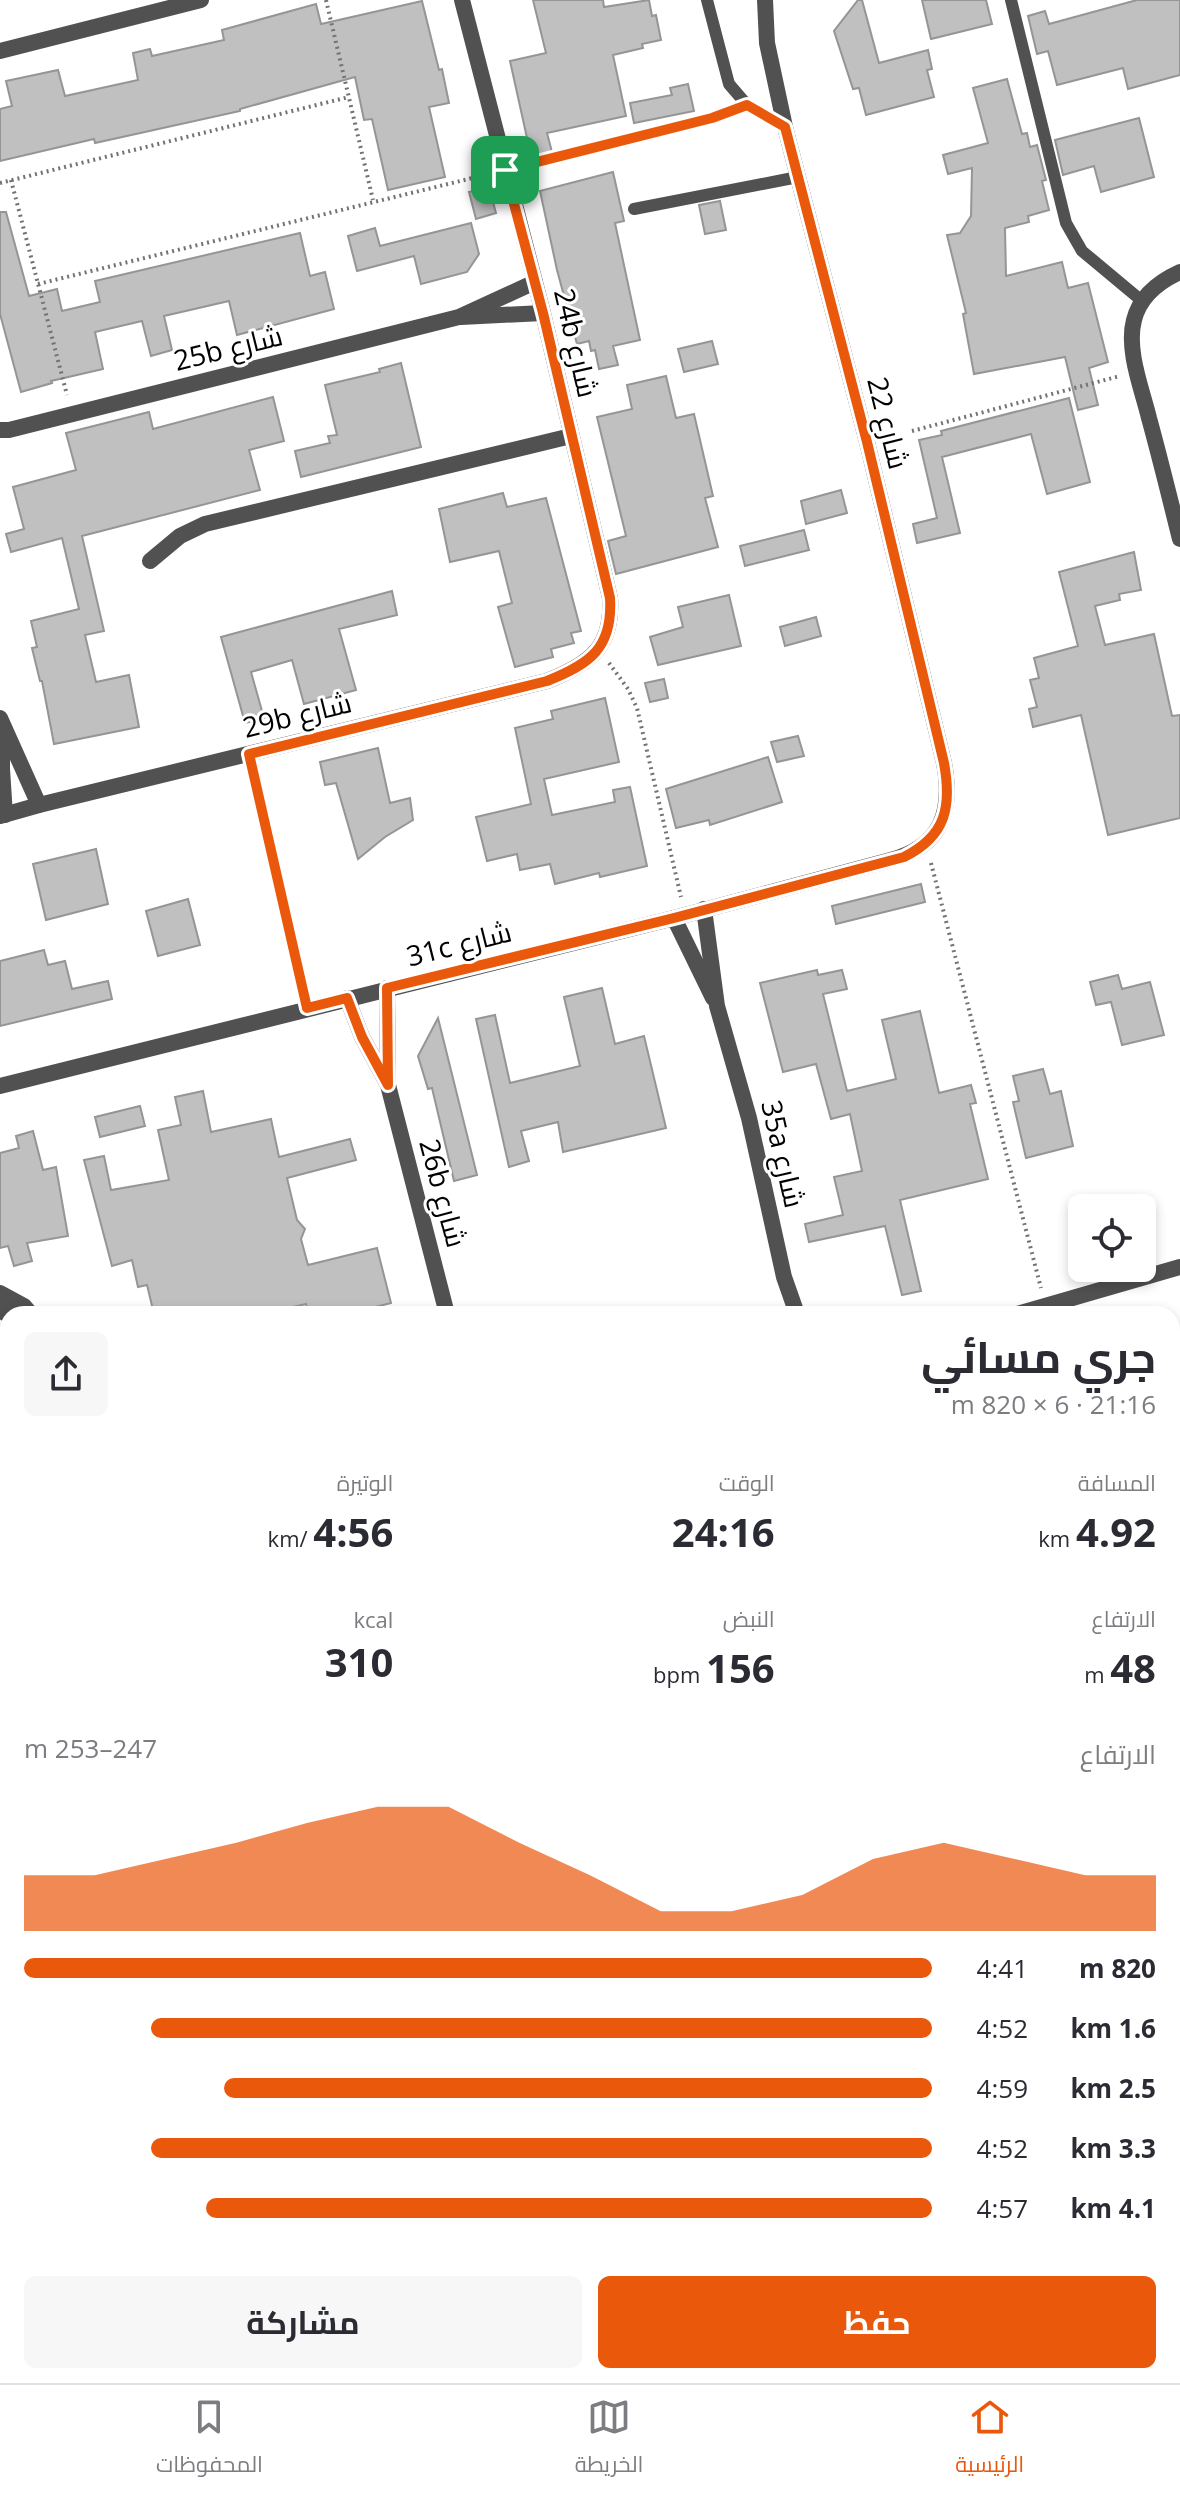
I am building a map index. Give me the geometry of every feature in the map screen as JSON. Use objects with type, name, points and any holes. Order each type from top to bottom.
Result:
[{"type":"street","points":[[0,51],[201,0]]},
{"type":"street","name":"24b شارع","points":[[462,0],[543,313],[610,598],[611,619],[607,637],[599,651]]},
{"type":"street","name":"شارع 22","points":[[767,3],[767,43],[785,127],[871,457],[945,772],[947,808],[939,828],[926,844]]},
{"type":"street","points":[[1180,272],[1154,287],[1142,301],[1134,321],[1133,337],[1138,371],[1180,539]]},
{"type":"street","name":"25b شارع","points":[[3,432],[459,317],[535,282]]},
{"type":"street","name":"25b شارع","points":[[459,317],[543,313]]},
{"type":"street","points":[[150,561],[180,536],[205,524],[571,436]]},
{"type":"street","name":"29b شارع","points":[[3,816],[547,681],[565,674],[599,651]]},
{"type":"street","points":[[1,722],[39,805]]},
{"type":"street","points":[[1,722],[3,816]]},
{"type":"street","name":"31c شارع","points":[[0,1086],[680,916],[904,857],[926,844]]},
{"type":"street","name":"35a شارع","points":[[704,909],[717,1006]]},
{"type":"street","name":"35a شارع","points":[[680,916],[717,1006],[749,1118],[793,1306]]},
{"type":"street","name":"26b شارع","points":[[387,988],[388,1085],[445,1306]]},
{"type":"street","name":"26b شارع","points":[[347,998],[362,1037],[388,1085]]},
{"type":"street","points":[[1045,1306],[1180,1267]]},
{"type":"street","points":[[0,1293],[24,1306]]},
{"type":"lane","points":[[707,0],[724,72],[736,95],[785,127]]},
{"type":"lane","points":[[1011,0],[1066,223],[1082,251],[1142,301]]},
{"type":"lane","points":[[634,209],[798,177]]},
{"type":"lane","points":[[249,754],[307,1008]]},
{"type":"path","points":[[326,0],[373,201]]},
{"type":"path","points":[[0,183],[349,97]]},
{"type":"path","points":[[38,284],[712,118],[747,105]]},
{"type":"path","points":[[11,180],[72,415]]},
{"type":"path","points":[[912,431],[1138,371]]},
{"type":"path","points":[[599,651],[615,669],[637,708],[680,916]]},
{"type":"path","points":[[926,844],[1045,1306]]},
{"type":"building","points":[[533,0],[603,0],[604,7],[649,0],[661,40],[613,55],[626,116],[547,133],[552,152],[531,156],[510,61],[546,53]]},
{"type":"building","points":[[858,0],[862,0],[879,63],[928,50],[932,69],[927,70],[934,97],[866,115],[859,88],[853,89],[834,31]]},
{"type":"building","points":[[922,0],[986,0],[992,24],[931,39]]},
{"type":"building","points":[[1137,0],[1180,0],[1180,75],[1128,89],[1123,68],[1057,85],[1048,51],[1037,54],[1028,16],[1045,11],[1049,24]]},
{"type":"building","points":[[422,1],[449,103],[429,107],[445,177],[388,190],[372,119],[364,120],[355,77],[240,111],[0,161],[0,109],[12,106],[6,81],[58,70],[65,96],[138,80],[133,53],[150,49],[152,56],[224,40],[222,30],[316,4],[321,24]]},
{"type":"building","points":[[1007,79],[1022,134],[1027,133],[1030,147],[1037,145],[1046,180],[1042,181],[1049,210],[1028,216],[1029,222],[1005,228],[1006,276],[1062,262],[1068,288],[1088,283],[1108,362],[1089,368],[1098,405],[1078,410],[1065,357],[974,374],[963,314],[966,313],[947,235],[960,233],[971,216],[972,168],[948,174],[943,155],[988,143],[973,88]]},
{"type":"building","points":[[688,84],[694,111],[634,123],[630,103],[672,95],[670,88]]},
{"type":"building","points":[[1139,118],[1154,177],[1101,192],[1094,166],[1063,175],[1055,140]]},
{"type":"building","points":[[613,172],[624,221],[615,223],[640,340],[613,346],[618,365],[599,369],[595,350],[591,351],[589,341],[577,344],[540,191]]},
{"type":"building","points":[[489,187],[496,213],[476,219],[469,192]]},
{"type":"building","points":[[720,201],[726,230],[705,234],[699,205]]},
{"type":"building","points":[[0,212],[6,212],[29,296],[57,289],[62,311],[100,302],[95,281],[300,233],[310,276],[325,272],[334,309],[237,335],[229,301],[164,316],[172,350],[151,356],[142,321],[95,332],[103,369],[51,381],[21,392],[0,314]]},
{"type":"building","points":[[471,223],[479,254],[467,272],[421,284],[414,256],[357,271],[348,236],[375,228],[380,246]]},
{"type":"building","points":[[712,341],[718,364],[684,372],[678,349]]},
{"type":"building","points":[[401,363],[421,447],[301,477],[295,451],[330,443],[328,436],[337,435],[325,385],[380,372],[379,369]]},
{"type":"building","points":[[666,376],[676,418],[694,414],[713,496],[705,498],[718,547],[616,574],[608,541],[626,536],[597,417],[632,409],[627,385]]},
{"type":"building","points":[[273,397],[284,441],[249,450],[260,490],[82,536],[104,631],[85,635],[96,682],[129,675],[139,727],[54,744],[32,648],[37,647],[31,621],[79,609],[62,538],[11,552],[6,534],[24,529],[13,487],[76,470],[66,433],[149,412],[153,429]]},
{"type":"building","points":[[1069,398],[1090,482],[1047,494],[1031,434],[942,457],[960,533],[917,543],[913,524],[937,518],[919,440],[942,435],[941,431]]},
{"type":"building","points":[[841,490],[847,513],[806,524],[801,501]]},
{"type":"building","points":[[503,493],[507,507],[546,498],[581,631],[571,633],[574,643],[551,649],[553,657],[515,667],[498,607],[512,603],[499,551],[450,562],[439,509]]},
{"type":"building","points":[[804,530],[809,550],[745,566],[740,546]]},
{"type":"building","points":[[1134,552],[1141,590],[1119,594],[1120,600],[1095,606],[1105,645],[1154,634],[1172,716],[1180,715],[1180,818],[1108,835],[1081,715],[1033,727],[1029,709],[1037,707],[1030,680],[1039,678],[1034,658],[1078,646],[1059,572]]},
{"type":"building","points":[[392,591],[397,615],[339,629],[356,690],[304,704],[292,660],[251,672],[264,718],[245,723],[221,637]]},
{"type":"building","points":[[729,595],[741,646],[658,665],[650,637],[683,627],[678,607]]},
{"type":"building","points":[[816,617],[821,636],[785,646],[780,627]]},
{"type":"building","points":[[664,679],[668,698],[650,702],[645,683]]},
{"type":"building","points":[[605,698],[619,762],[544,779],[552,815],[615,802],[613,790],[630,787],[647,866],[555,884],[550,864],[520,870],[517,854],[487,861],[476,817],[531,804],[515,728],[553,719],[551,711]]},
{"type":"building","points":[[798,736],[804,756],[777,762],[771,742]]},
{"type":"building","points":[[378,748],[390,803],[410,798],[413,820],[358,859],[336,783],[325,785],[320,762]]},
{"type":"building","points":[[768,757],[782,802],[710,825],[709,820],[676,828],[666,789]]},
{"type":"building","points":[[96,849],[108,904],[46,920],[33,864]]},
{"type":"building","points":[[921,884],[925,902],[836,924],[832,906]]},
{"type":"building","points":[[188,899],[200,945],[158,956],[146,911]]},
{"type":"building","points":[[44,950],[48,965],[65,961],[72,989],[108,981],[112,999],[0,1026],[0,961]]},
{"type":"building","points":[[817,970],[818,975],[842,970],[847,989],[823,994],[847,1091],[896,1079],[882,1020],[920,1011],[939,1093],[971,1085],[976,1103],[970,1104],[988,1179],[900,1200],[921,1291],[902,1295],[885,1226],[809,1242],[805,1224],[843,1215],[834,1177],[862,1171],[850,1114],[831,1119],[816,1064],[783,1072],[760,983]]},
{"type":"building","points":[[1118,975],[1122,989],[1150,982],[1164,1035],[1122,1045],[1111,1002],[1096,1005],[1090,982]]},
{"type":"building","points":[[602,988],[615,1044],[644,1036],[666,1128],[563,1152],[558,1122],[521,1131],[529,1161],[509,1167],[476,1019],[495,1015],[510,1083],[580,1066],[564,997]]},
{"type":"building","points":[[438,1018],[477,1175],[454,1181],[432,1088],[428,1089],[418,1056]]},
{"type":"building","points":[[1043,1069],[1050,1094],[1061,1091],[1073,1146],[1026,1158],[1013,1102],[1019,1101],[1013,1076]]},
{"type":"building","points":[[203,1091],[211,1132],[271,1119],[279,1157],[350,1139],[356,1160],[287,1178],[297,1220],[305,1229],[301,1239],[308,1265],[377,1248],[391,1303],[379,1306],[152,1306],[147,1285],[138,1287],[132,1260],[112,1266],[84,1160],[104,1156],[111,1190],[169,1180],[158,1130],[181,1125],[175,1097]]},
{"type":"building","points":[[140,1106],[145,1126],[100,1137],[95,1117]]},
{"type":"building","points":[[33,1131],[43,1170],[56,1167],[68,1236],[27,1243],[32,1261],[14,1266],[8,1246],[0,1248],[0,1153],[19,1148],[16,1136]]},
{"type":"route","points":[[747,105],[785,127],[867,442],[944,763],[947,808],[939,828],[926,844],[904,857],[674,918],[387,988],[388,1085],[362,1037],[347,998],[307,1008],[249,754],[547,681],[582,664],[599,651],[607,637],[611,619],[610,598],[543,313],[505,170],[712,118],[747,105]]}]
